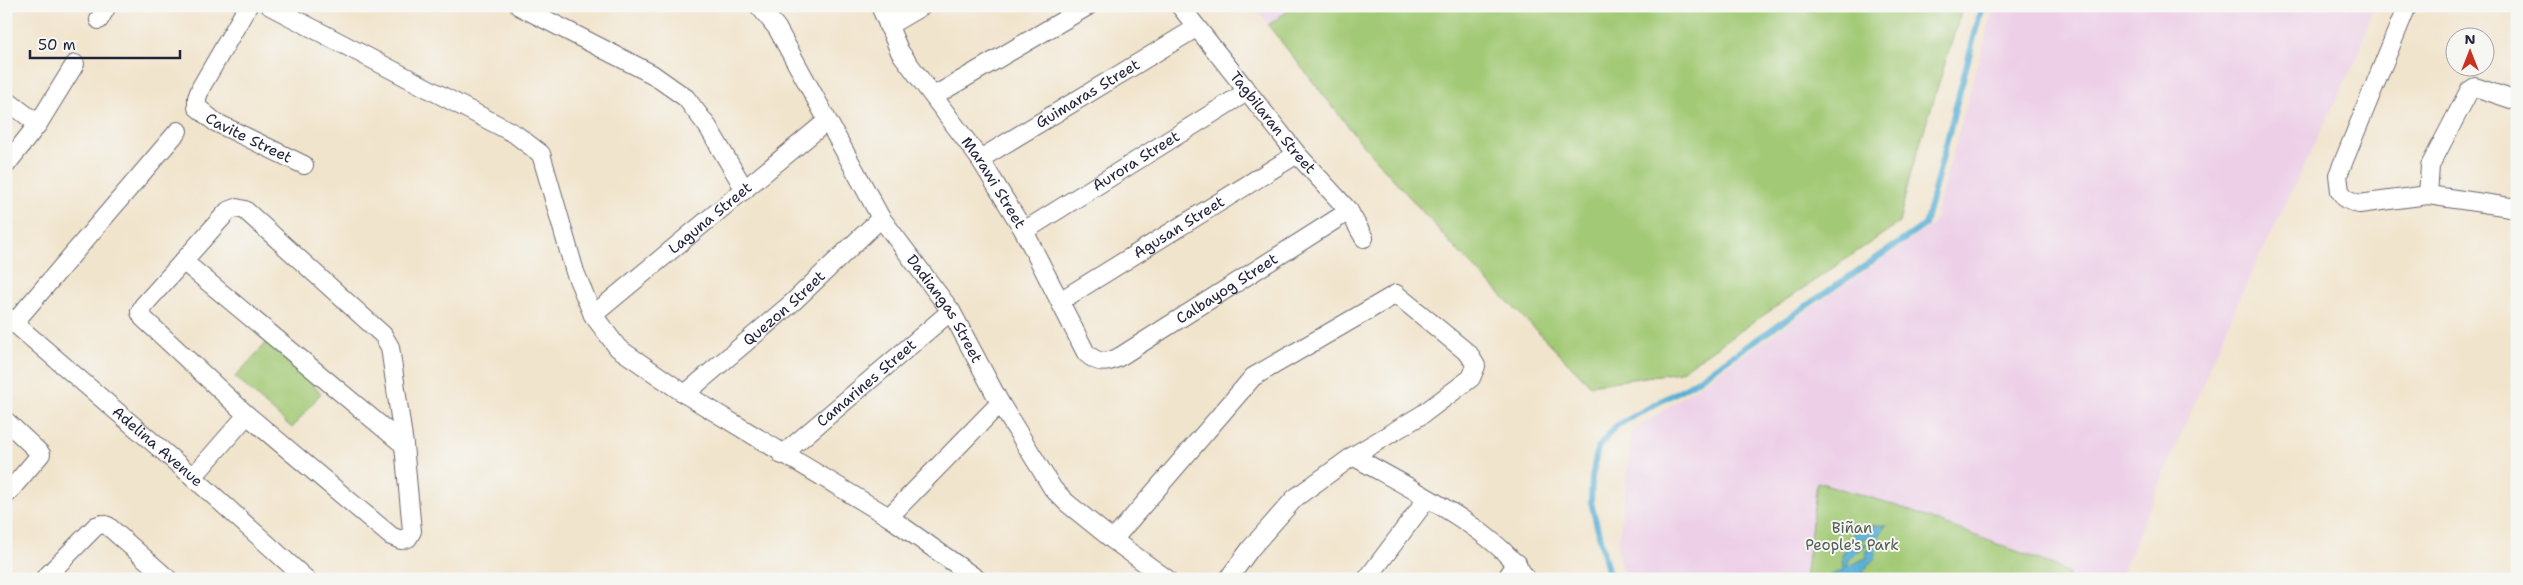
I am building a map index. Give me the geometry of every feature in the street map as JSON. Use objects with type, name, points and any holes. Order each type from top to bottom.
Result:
[{"type":"street","name":"Cavite Street","points":[[248,6],[201,88],[196,98],[196,107],[215,122],[304,165]]},
{"type":"street","points":[[270,6],[515,134],[541,154],[575,272],[593,315],[618,348],[685,394],[782,455],[889,517],[977,579]]},
{"type":"street","points":[[519,6],[652,74],[686,98],[708,127],[745,190]]},
{"type":"street","name":"Dadiangas Street","points":[[759,6],[777,28],[881,218],[951,311],[1000,403],[1053,489],[1067,503],[1113,540],[1167,579]]},
{"type":"street","name":"Marawi Street","points":[[880,6],[900,52],[980,159],[1024,231],[1086,353],[1101,363]]},
{"type":"street","points":[[888,26],[922,6]]},
{"type":"street","points":[[934,96],[1088,6]]},
{"type":"street","name":"Tagbilaran Street","points":[[1180,6],[1297,154],[1349,211],[1364,238]]},
{"type":"street","points":[[2407,6],[2338,175],[2340,191],[2346,199],[2359,204],[2428,195],[2517,208]]},
{"type":"street","name":"Guimaras Street","points":[[980,159],[1196,28]]},
{"type":"street","points":[[6,165],[38,124],[75,64]]},
{"type":"street","points":[[2428,195],[2430,166],[2469,91],[2475,88],[2517,101]]},
{"type":"street","name":"Aurora Street","points":[[1024,231],[1248,91]]},
{"type":"street","points":[[6,100],[38,124]]},
{"type":"street","name":"Laguna Street","points":[[593,315],[828,121]]},
{"type":"street","points":[[10,319],[178,131]]},
{"type":"street","name":"Agusan Street","points":[[1060,301],[1297,154]]},
{"type":"street","points":[[236,208],[245,210],[383,335],[390,347],[404,445],[412,531],[408,538],[401,540],[391,536],[247,415],[143,318],[140,312],[143,306],[228,211],[236,208]]},
{"type":"street","name":"Calbayog Street","points":[[1101,363],[1112,361],[1121,356],[1349,211]]},
{"type":"street","name":"Quezon Street","points":[[685,394],[793,302],[881,218]]},
{"type":"street","points":[[183,261],[404,445]]},
{"type":"street","points":[[1113,540],[1253,377],[1396,294],[1469,354],[1476,366],[1471,378],[1423,414],[1353,456],[1295,498],[1251,548],[1228,579]]},
{"type":"street","name":"Camarines Street","points":[[782,455],[951,311]]},
{"type":"street","name":"Adelina Avenue","points":[[10,319],[193,477],[306,579]]},
{"type":"street","points":[[889,517],[1000,403]]},
{"type":"street","points":[[193,477],[247,415]]},
{"type":"street","points":[[6,421],[41,454],[6,495]]},
{"type":"street","points":[[1353,456],[1479,530],[1521,571],[1506,579]]},
{"type":"street","points":[[1367,579],[1427,499]]},
{"type":"street","points":[[44,579],[96,526],[102,524],[108,526],[158,575]]},
{"type":"shaded area","points":[[1254,6],[1295,6],[1268,25]]},
{"type":"shaded area","points":[[1994,6],[2373,6],[2359,53],[2239,299],[2119,579],[1628,579],[1622,570],[1618,548],[1632,432],[1933,224]]},
{"type":"green space","points":[[1295,6],[1962,6],[1962,9],[1909,179],[1899,223],[1680,372],[1590,385],[1453,246],[1363,145],[1268,25]]},
{"type":"green space","points":[[267,342],[321,393],[292,428],[235,377]]},
{"type":"green space","name":"Biñan People's Park","points":[[1817,482],[1889,503],[2056,566],[2069,575],[2069,579],[1805,579]]},
{"type":"water","points":[[1886,525],[1876,544],[1876,557],[1863,571],[1869,579],[1823,579],[1843,570],[1842,556],[1857,526]],"holes":[[[1873,537],[1873,546],[1866,552],[1866,558],[1847,567],[1849,560],[1867,544],[1857,545],[1853,542]]]},
{"type":"waterway","points":[[1610,579],[1591,502],[1592,477],[1598,448],[1616,426],[1690,385],[1925,225],[1982,6]]}]
